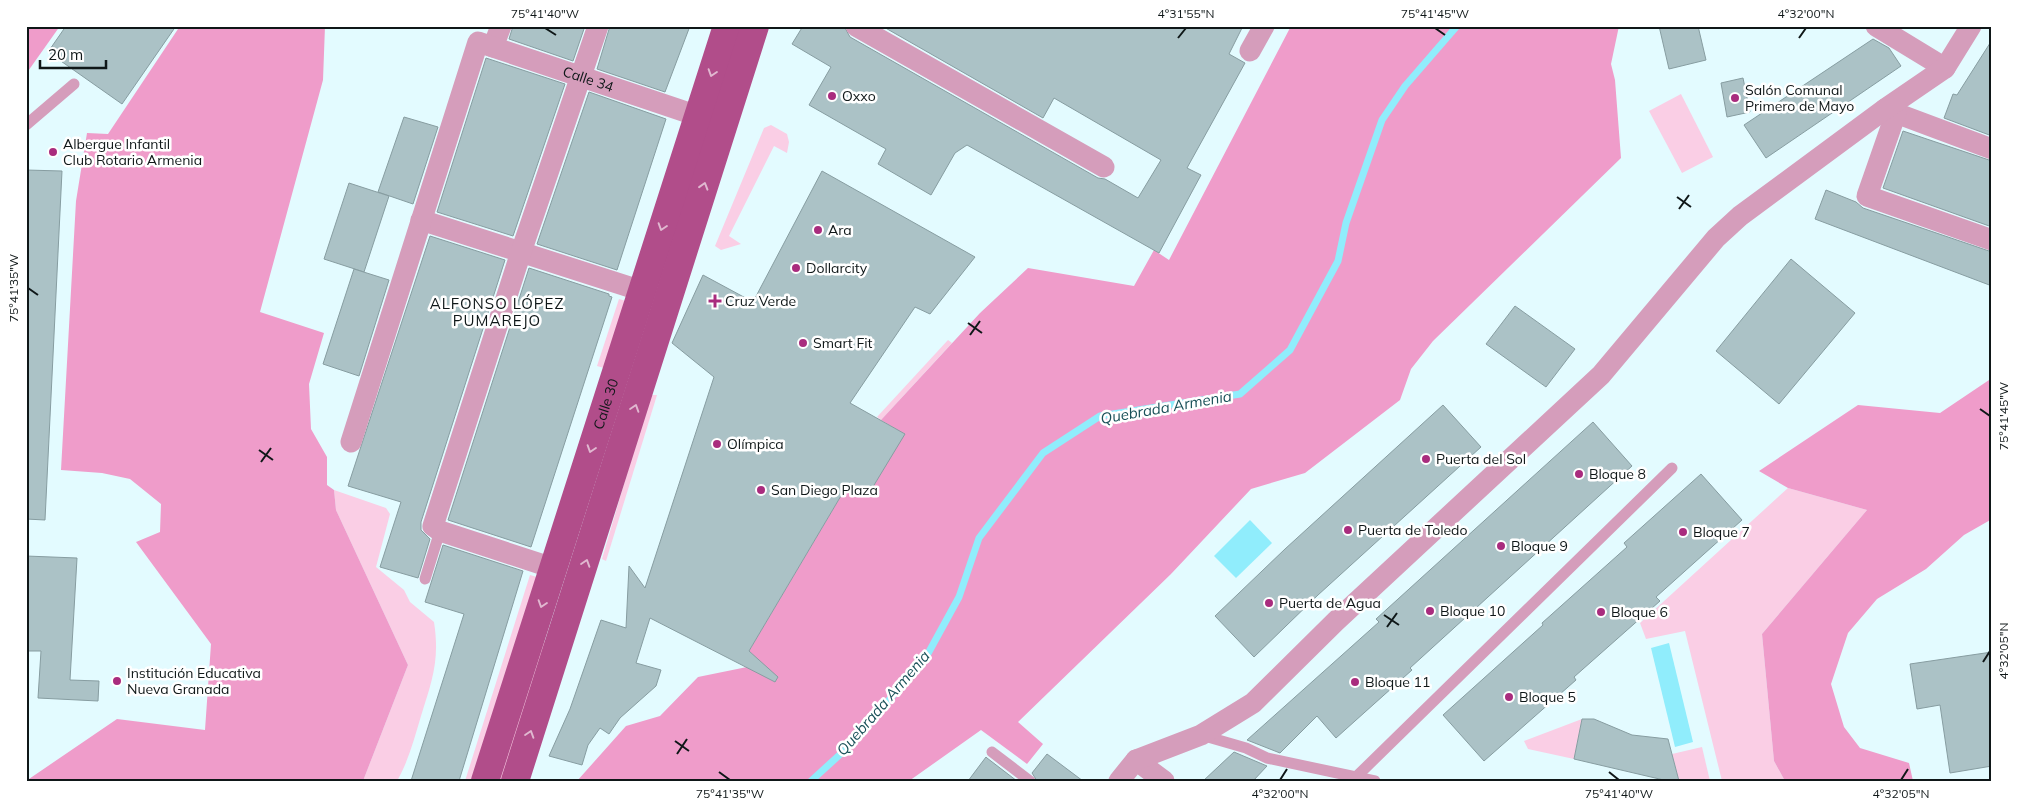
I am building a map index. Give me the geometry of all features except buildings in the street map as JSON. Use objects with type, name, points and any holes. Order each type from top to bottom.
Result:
[{"type":"main road","name":"Calle 30","points":[[485,781],[727,26]]},
{"type":"main road","name":"Calle 30","points":[[515,781],[756,26]]},
{"type":"street","points":[[351,442],[421,220],[485,45],[501,26]]},
{"type":"street","points":[[553,568],[440,531],[433,526],[434,516],[521,252],[598,26]]},
{"type":"street","points":[[856,26],[1104,167]]},
{"type":"street","points":[[1250,51],[1264,26]]},
{"type":"street","points":[[1876,26],[1945,68]]},
{"type":"street","points":[[1119,781],[1136,760],[1201,735],[1253,703],[1336,621],[1601,375],[1716,238],[1740,216],[1890,111],[1945,68],[1971,26]]},
{"type":"street","name":"Calle 34","points":[[485,45],[698,116]]},
{"type":"street","points":[[1890,111],[1992,149]]},
{"type":"street","points":[[1890,111],[1866,196],[1992,240]]},
{"type":"street","points":[[421,220],[642,291]]},
{"type":"street","points":[[1136,760],[1164,781]]},
{"type":"lane","points":[[26,126],[74,84]]},
{"type":"lane","points":[[1356,777],[1672,468]]},
{"type":"lane","points":[[425,579],[440,531]]},
{"type":"lane","points":[[1201,735],[1246,748],[1267,758],[1375,781]]},
{"type":"lane","points":[[992,752],[1030,781]]},
{"type":"shaded area","points":[[26,26],[60,26],[26,74]]},
{"type":"shaded area","points":[[180,26],[325,26],[323,80],[260,312],[324,333],[309,384],[311,429],[327,457],[327,485],[334,490],[336,510],[408,665],[363,781],[26,781],[117,719],[205,730],[211,644],[136,542],[160,532],[161,504],[130,479],[102,473],[61,470],[76,201],[87,133],[108,134]]},
{"type":"shaded area","points":[[1291,26],[1619,26],[1611,64],[1615,80],[1621,158],[1433,341],[1411,369],[1400,400],[1305,473],[1251,489],[1171,574],[1018,722],[1043,744],[1027,764],[981,730],[909,781],[577,781],[626,726],[660,716],[698,677],[747,667],[753,655],[749,651],[848,484],[868,495],[904,434],[881,420],[980,313],[1028,268],[1134,286],[1154,250],[1169,260]]},
{"type":"shaded area","points":[[1681,94],[1713,157],[1682,173],[1649,111]]},
{"type":"shaded area","points":[[771,125],[787,134],[789,142],[787,153],[774,146],[729,236],[741,244],[721,250],[715,246],[764,128]]},
{"type":"shaded area","points":[[619,299],[626,301],[604,368],[597,366]]},
{"type":"shaded area","points":[[948,340],[952,343],[881,420],[877,417]]},
{"type":"shaded area","points":[[1992,378],[1992,519],[1964,535],[1926,569],[1877,599],[1848,633],[1831,684],[1844,727],[1860,748],[1909,763],[1913,781],[1785,781],[1774,761],[1762,634],[1867,510],[1788,488],[1759,471],[1858,405],[1940,413]]},
{"type":"shaded area","points":[[650,395],[657,395],[606,561],[602,559]]},
{"type":"shaded area","points":[[1788,488],[1867,510],[1762,634],[1774,761],[1785,781],[1722,781],[1685,631],[1646,639],[1640,623]]},
{"type":"shaded area","points":[[334,490],[386,508],[390,514],[376,567],[404,590],[410,602],[434,622],[436,648],[432,681],[411,749],[397,781],[363,781],[408,665],[336,510]]},
{"type":"shaded area","points":[[530,575],[537,577],[472,781],[465,781]]},
{"type":"shaded area","points":[[544,642],[546,642],[502,781],[499,781]]},
{"type":"shaded area","points":[[1582,719],[1574,759],[1528,749],[1524,741]]},
{"type":"shaded area","points":[[1702,747],[1710,781],[1679,781],[1672,754]]},
{"type":"water","points":[[1250,520],[1272,543],[1236,578],[1214,556]]},
{"type":"water","points":[[1669,643],[1693,742],[1675,747],[1651,648]]},
{"type":"waterway","name":"Quebrada Armenia","points":[[811,781],[846,749],[925,659],[959,597],[979,538],[1043,453],[1100,416],[1240,394],[1290,350],[1338,261],[1346,223],[1382,120],[1405,86],[1457,26]]},
{"type":"place","name":"Oxxo","points":[[832,96]]},
{"type":"place","name":"Salón Comunal Primero de Mayo","points":[[1735,98]]},
{"type":"place","name":"Albergue Infantil Club Rotario Armenia","points":[[53,152]]},
{"type":"place","name":"Ara","points":[[818,230]]},
{"type":"place","name":"Dollarcity","points":[[796,268]]},
{"type":"place","name":"Cruz Verde","points":[[715,301]]},
{"type":"place","name":"Smart Fit","points":[[803,343]]},
{"type":"place","name":"Olímpica","points":[[717,444]]},
{"type":"place","name":"Puerta del Sol","points":[[1426,459]]},
{"type":"place","name":"Bloque 8","points":[[1579,474]]},
{"type":"place","name":"San Diego Plaza","points":[[761,490]]},
{"type":"place","name":"Puerta de Toledo","points":[[1348,530]]},
{"type":"place","name":"Bloque 7","points":[[1683,532]]},
{"type":"place","name":"Bloque 9","points":[[1501,546]]},
{"type":"place","name":"Puerta de Agua","points":[[1269,603]]},
{"type":"place","name":"Bloque 10","points":[[1430,611]]},
{"type":"place","name":"Bloque 6","points":[[1601,612]]},
{"type":"place","name":"Institución Educativa Nueva Granada","points":[[117,681]]},
{"type":"place","name":"Bloque 11","points":[[1355,682]]},
{"type":"place","name":"Bloque 5","points":[[1509,697]]},
{"type":"district","name":"ALFONSO LÓPEZ PUMAREJO","points":[[497,312]]}]
